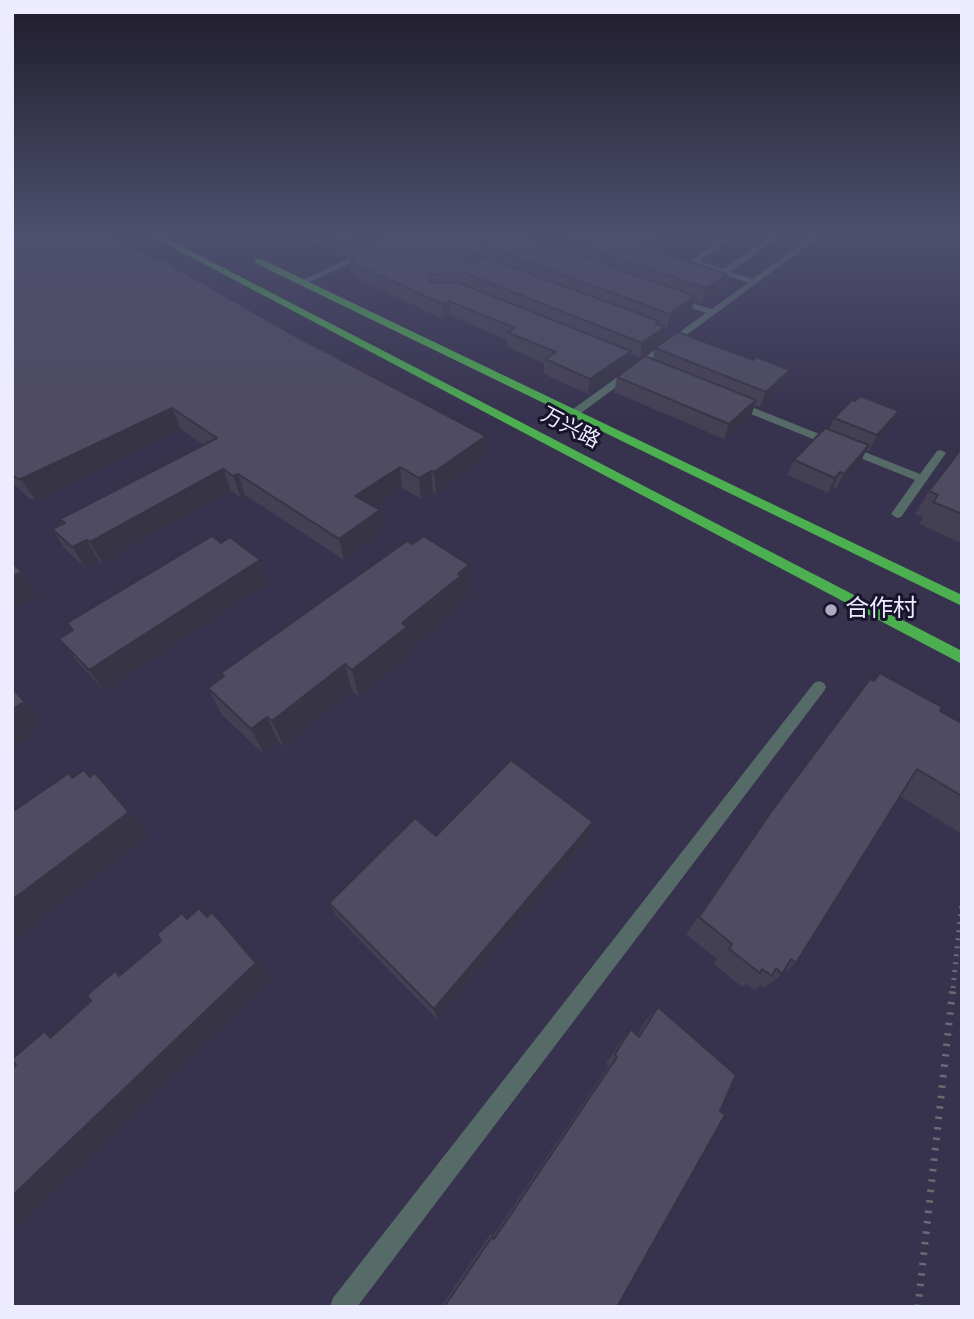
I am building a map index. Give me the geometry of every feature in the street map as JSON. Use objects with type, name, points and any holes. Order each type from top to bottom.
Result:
[{"type":"main road","name":"万兴路","points":[[275,299],[962,658]]},
{"type":"main road","name":"万兴路","points":[[336,299],[962,601]]},
{"type":"lane","points":[[672,299],[712,313]]},
{"type":"lane","points":[[573,414],[732,299]]},
{"type":"lane","points":[[664,333],[677,338]]},
{"type":"lane","points":[[627,360],[653,370]]},
{"type":"lane","points":[[730,401],[922,479]]},
{"type":"lane","points":[[897,514],[941,453]]},
{"type":"lane","points":[[342,1307],[819,687]]},
{"type":"path","points":[[918,1307],[962,901]]},
{"type":"building","points":[[12,299],[229,299],[486,436],[434,472],[419,478],[400,467],[355,496],[380,510],[339,539],[238,474],[233,476],[223,469],[90,542],[87,540],[72,547],[52,529],[65,523],[60,519],[217,438],[172,408],[21,479],[12,474]]},
{"type":"building","points":[[431,299],[499,299],[631,351],[590,379],[545,359],[556,352],[507,332],[515,328],[449,301],[443,304]]},
{"type":"building","points":[[530,299],[598,299],[659,321],[656,324],[665,327],[642,343]]},
{"type":"building","points":[[628,299],[691,299],[670,314]]},
{"type":"building","points":[[678,332],[753,360],[756,357],[790,370],[766,392],[655,348]]},
{"type":"building","points":[[645,356],[756,400],[729,424],[617,377]]},
{"type":"building","points":[[860,396],[899,411],[877,435],[834,418],[852,400],[855,401]]},
{"type":"building","points":[[825,428],[869,445],[844,474],[840,472],[835,478],[794,460]]},
{"type":"building","points":[[962,448],[962,514],[933,502],[938,495],[929,491]]},
{"type":"building","points":[[212,536],[221,543],[230,537],[260,560],[89,670],[59,639],[73,630],[67,623]]},
{"type":"building","points":[[424,536],[469,565],[458,574],[461,576],[402,623],[407,627],[352,670],[345,664],[272,721],[267,717],[251,729],[208,688],[224,676],[221,673],[407,541],[413,544]]},
{"type":"building","points":[[12,563],[22,572],[12,577]]},
{"type":"building","points":[[880,673],[942,707],[940,711],[962,723],[962,796],[917,769],[796,963],[791,959],[782,974],[776,968],[772,976],[762,969],[760,973],[729,949],[732,944],[699,917],[771,812],[870,679],[874,681]]},
{"type":"building","points":[[12,688],[25,702],[12,709]]},
{"type":"building","points":[[511,760],[593,822],[434,1009],[329,903],[415,818],[436,836]]},
{"type":"building","points":[[84,770],[90,777],[95,773],[129,812],[12,900],[12,812],[69,773],[72,778]]},
{"type":"building","points":[[199,908],[207,917],[212,912],[256,963],[12,1196],[12,1069],[16,1065],[12,1059],[45,1031],[50,1038],[91,1001],[87,995],[115,971],[119,976],[161,941],[157,934],[182,913],[187,919]]},
{"type":"building","points":[[658,1007],[736,1075],[720,1111],[725,1115],[617,1307],[444,1307],[492,1237],[494,1239],[617,1057],[615,1054],[631,1029],[639,1037]]},
{"type":"traffic: fast","points":[[275,299],[962,658]]},
{"type":"traffic: fast","points":[[336,299],[962,601]]},
{"type":"place","name":"合作村","points":[[831,610]]}]
